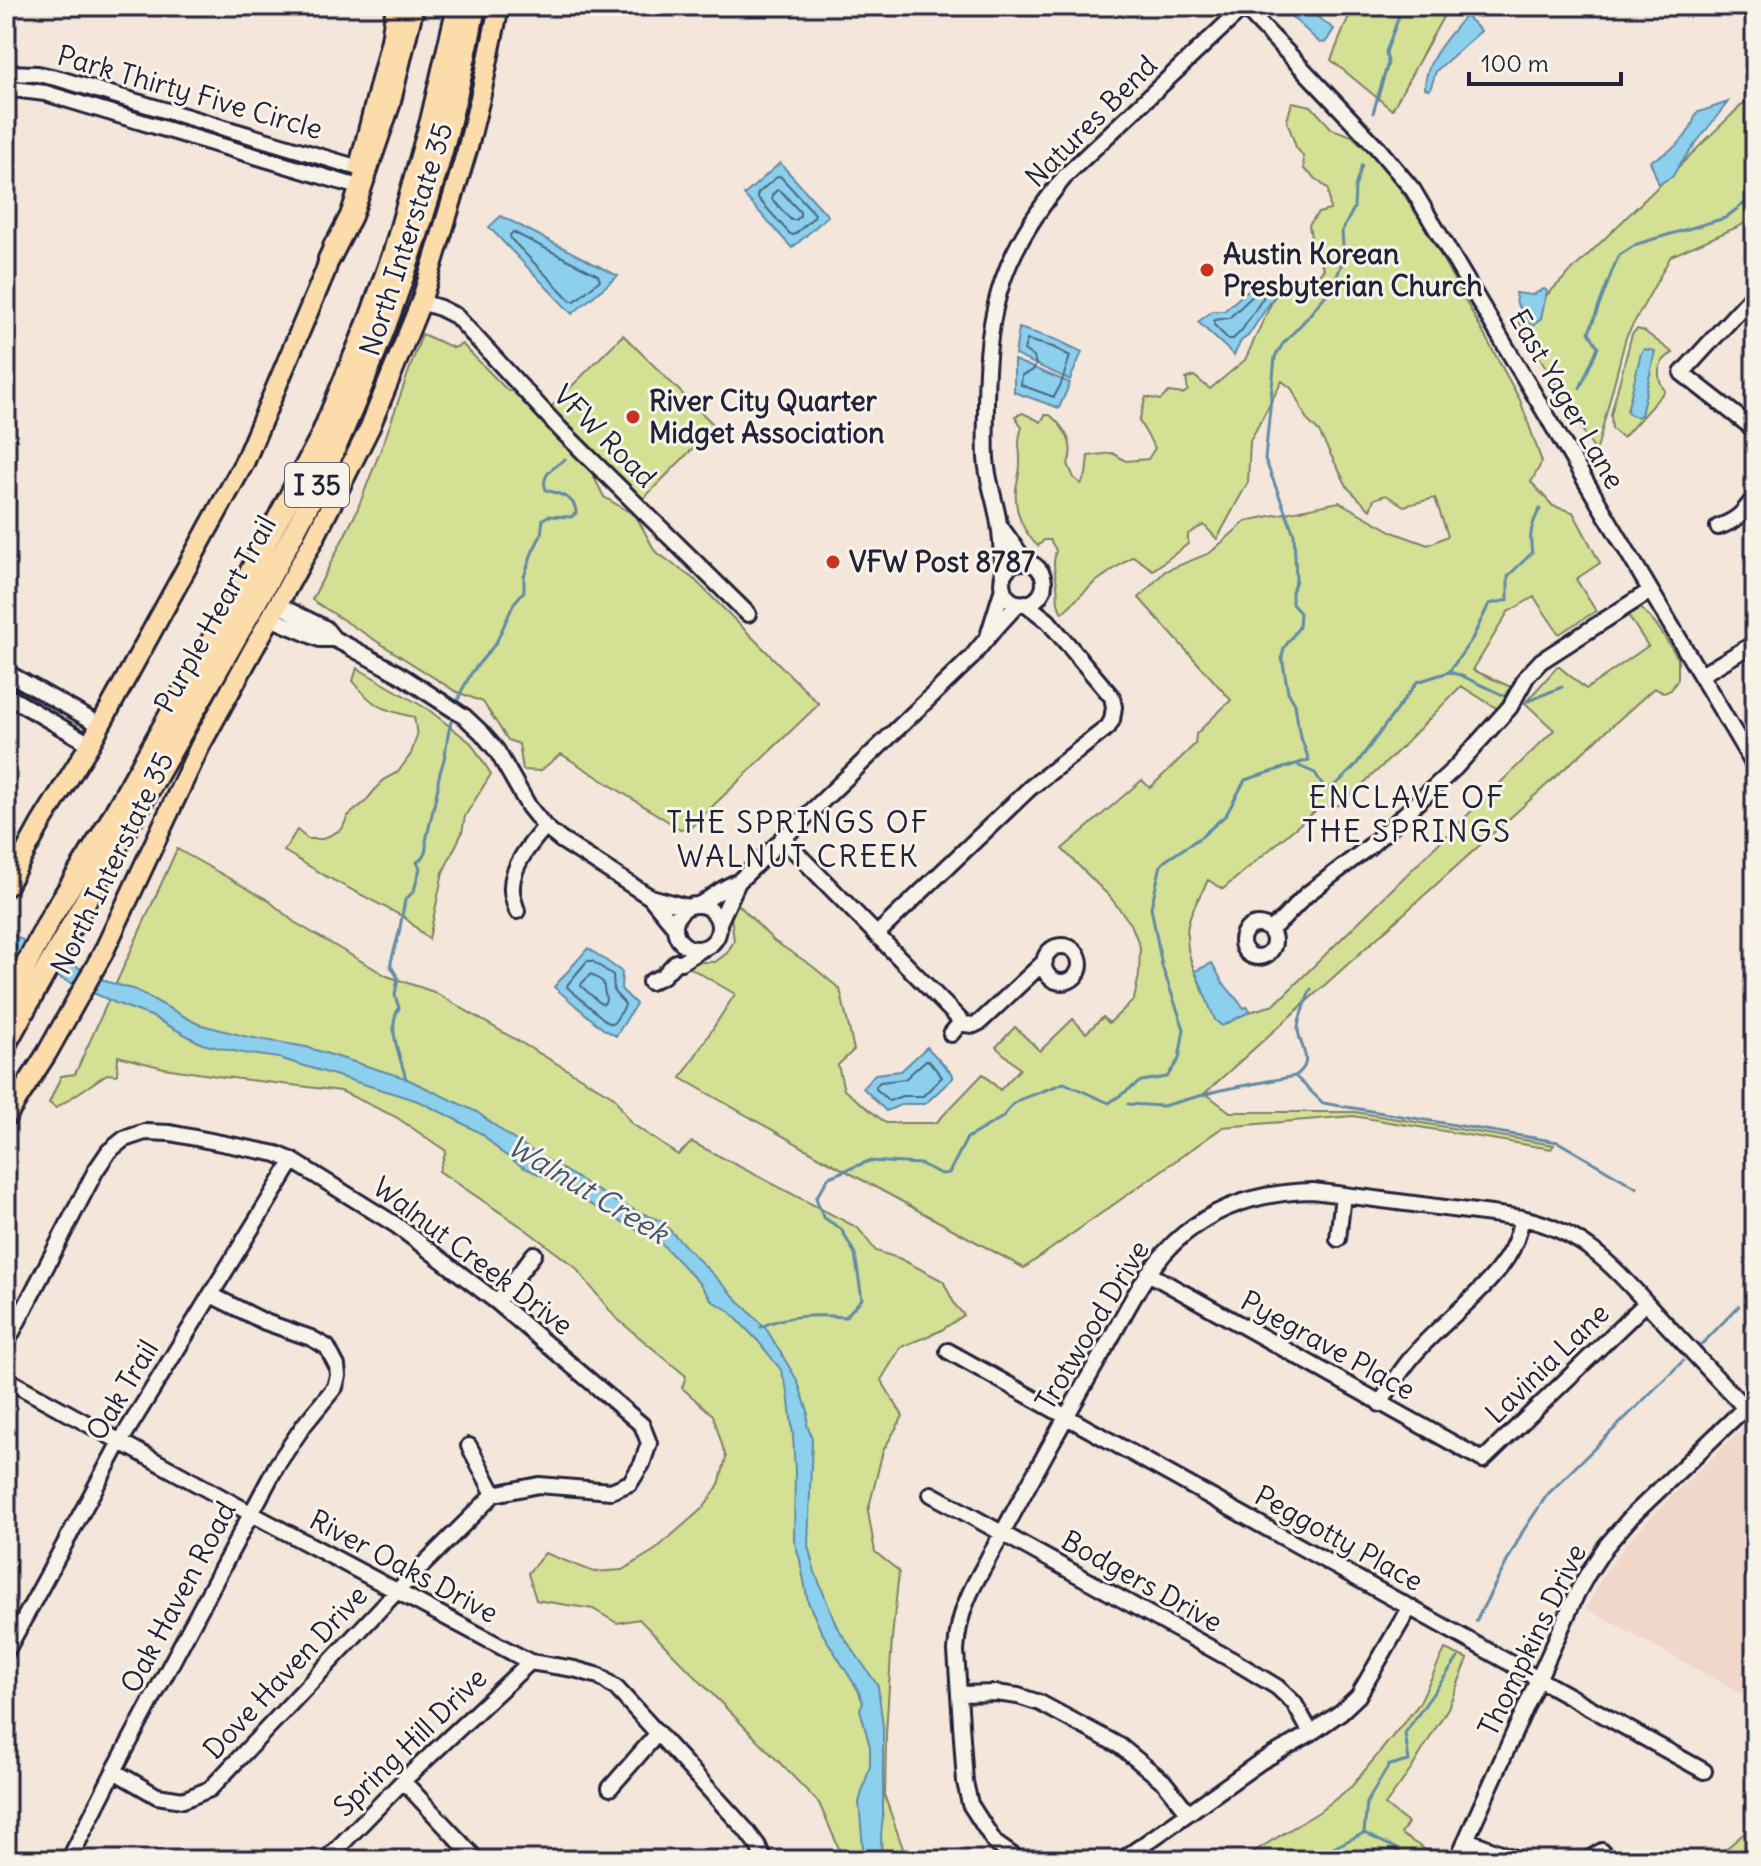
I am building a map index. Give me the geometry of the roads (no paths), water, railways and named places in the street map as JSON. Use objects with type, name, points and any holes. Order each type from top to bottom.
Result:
[{"type":"highway","points":[[329,259],[351,216],[389,105],[413,6]]},
{"type":"highway","name":"Purple Heart Trail","points":[[6,1043],[15,1001],[51,917],[104,832],[245,582],[321,437],[394,252],[431,121],[458,6]]},
{"type":"highway","name":"Purple Heart Trail","points":[[15,1001],[70,926],[279,562],[345,426],[409,262],[450,127],[475,6]]},
{"type":"main road","points":[[6,887],[90,744],[244,463],[329,259],[357,177],[391,40],[396,6]]},
{"type":"main road","name":"North Interstate 35","points":[[6,1117],[103,953],[200,746],[315,537],[370,427],[421,302],[468,147],[499,6]]},
{"type":"street","name":"Natures Bend","points":[[989,634],[1003,583],[1000,526],[986,460],[986,366],[996,296],[1010,260],[1025,230],[1067,174],[1244,7]]},
{"type":"street","name":"East Yager Lane","points":[[1244,7],[1391,162],[1413,190],[1755,767]]},
{"type":"street","name":"Park Thirty Five Circle","points":[[6,73],[38,74],[60,79],[357,177]]},
{"type":"street","name":"Park Thirty Five Circle","points":[[6,90],[45,93],[357,177]]},
{"type":"street","points":[[1755,293],[1682,373],[1755,430]]},
{"type":"street","name":"VFW Road","points":[[421,302],[456,316],[561,430],[748,614]]},
{"type":"street","points":[[1718,527],[1743,514],[1755,497]]},
{"type":"street","name":"Natures Bend","points":[[1000,526],[1026,562]]},
{"type":"street","points":[[876,935],[1030,788],[1108,727],[1112,720],[1112,697],[1048,621],[1008,597],[1003,583],[1011,566],[1026,562],[1041,573],[1048,621]]},
{"type":"street","points":[[1022,603],[1038,597],[1042,589]]},
{"type":"street","points":[[1270,930],[1306,895],[1370,846],[1455,768],[1510,707],[1527,676],[1541,661],[1650,591]]},
{"type":"street","name":"Natures Bend","points":[[719,923],[738,882],[971,658],[989,634],[1022,603]]},
{"type":"street","points":[[274,612],[320,639],[334,639],[399,674],[465,717],[497,751],[529,807],[545,827],[561,840],[650,897],[707,907],[713,911],[719,923],[719,932],[711,945],[676,962],[663,976],[650,982]]},
{"type":"street","points":[[1701,675],[1755,643]]},
{"type":"street","points":[[6,672],[100,725]]},
{"type":"street","points":[[6,695],[90,744]]},
{"type":"street","points":[[517,911],[512,891],[514,876],[525,851],[545,827]]},
{"type":"street","points":[[782,838],[961,1022],[969,1025],[980,1022],[1045,961]]},
{"type":"street","name":"Natures Bend","points":[[692,906],[711,899],[728,885],[738,882]]},
{"type":"street","points":[[650,897],[689,948],[702,949]]},
{"type":"street","points":[[676,962],[678,915],[692,906]]},
{"type":"street","points":[[951,1034],[961,1022]]},
{"type":"street","name":"Walnut Creek Drive","points":[[6,1344],[96,1170],[109,1151],[124,1139],[145,1132],[170,1133],[277,1154],[396,1225],[497,1302],[642,1425],[649,1443],[642,1464],[630,1483],[611,1491],[539,1485],[494,1494]]},
{"type":"street","name":"Oak Trail","points":[[6,1652],[120,1442],[293,1161]]},
{"type":"street","name":"Trotwood Drive","points":[[1019,1860],[995,1843],[970,1804],[965,1782],[956,1651],[960,1618],[1002,1533],[1148,1273],[1166,1249],[1206,1217],[1231,1204],[1284,1192],[1313,1191],[1541,1222],[1563,1231],[1601,1255],[1750,1403]]},
{"type":"street","points":[[1338,1239],[1343,1195]]},
{"type":"street","points":[[1380,1404],[1420,1348],[1504,1263],[1515,1244],[1522,1218]]},
{"type":"street","points":[[497,1302],[534,1254]]},
{"type":"street","name":"Pyegrave Place","points":[[1148,1273],[1483,1460]]},
{"type":"street","name":"Oak Haven Road","points":[[69,1860],[277,1465],[335,1387],[338,1376],[337,1366],[327,1347],[265,1322],[211,1295]]},
{"type":"street","name":"Lavinia Lane","points":[[1483,1460],[1646,1303]]},
{"type":"street","name":"Peggotty Place","points":[[948,1351],[1704,1771]]},
{"type":"street","name":"River Oaks Drive","points":[[6,1379],[530,1662],[599,1676],[617,1689],[746,1830],[764,1860]]},
{"type":"street","name":"Thompkins Drive","points":[[1457,1860],[1577,1593],[1606,1546],[1632,1516],[1750,1403]]},
{"type":"street","points":[[469,1446],[494,1494]]},
{"type":"street","name":"Dove Haven Drive","points":[[114,1771],[157,1796],[183,1800],[210,1789],[397,1591],[494,1494]]},
{"type":"street","name":"Bodgers Drive","points":[[931,1494],[1277,1687],[1294,1703],[1311,1733]]},
{"type":"street","points":[[1122,1860],[1260,1762],[1341,1712],[1358,1696],[1410,1607]]},
{"type":"street","name":"Spring Hill Drive","points":[[326,1860],[403,1781],[530,1662]]},
{"type":"street","points":[[960,1694],[1007,1694],[1040,1703],[1120,1746],[1164,1782],[1188,1812]]},
{"type":"street","points":[[610,1788],[658,1733]]},
{"type":"street","points":[[403,1781],[477,1860]]},
{"type":"street","points":[[1467,1840],[1520,1860]]},
{"type":"street","points":[[1587,1860],[1602,1851]]},
{"type":"water","points":[[1280,6],[1303,6],[1334,29],[1326,42],[1320,43]]},
{"type":"water","points":[[1464,17],[1481,31],[1436,71],[1430,90],[1425,88],[1433,59]]},
{"type":"water","points":[[1728,102],[1673,176],[1659,184],[1650,161],[1679,143],[1690,130],[1696,113]]},
{"type":"water","points":[[780,163],[828,216],[792,248],[744,195]]},
{"type":"water","points":[[501,216],[618,276],[572,314],[489,227]]},
{"type":"water","points":[[1256,283],[1269,285],[1277,292],[1234,355],[1198,322],[1212,311],[1224,311]]},
{"type":"water","points":[[1544,289],[1547,291],[1541,318],[1533,327],[1517,304],[1515,293],[1532,295]]},
{"type":"water","points":[[1019,328],[1082,352],[1070,380],[1015,355]]},
{"type":"water","points":[[1644,349],[1655,351],[1641,415],[1637,417],[1627,411]]},
{"type":"water","points":[[1014,360],[1070,383],[1059,408],[1014,392]]},
{"type":"water","name":"Walnut Creek","points":[[6,932],[108,982],[136,990],[198,1024],[306,1047],[405,1078],[477,1112],[513,1139],[618,1203],[661,1221],[767,1330],[797,1380],[808,1411],[807,1425],[812,1438],[808,1546],[815,1572],[837,1627],[878,1686],[883,1727],[882,1860],[864,1860],[859,1802],[870,1766],[870,1747],[860,1709],[863,1703],[821,1631],[808,1602],[794,1540],[795,1472],[788,1392],[781,1370],[758,1341],[728,1310],[712,1301],[662,1244],[581,1199],[572,1189],[523,1167],[482,1134],[449,1116],[418,1101],[279,1058],[202,1044],[151,1016],[6,954]]},
{"type":"water","points":[[588,948],[622,972],[621,989],[636,1004],[616,1036],[603,1029],[554,987]]},
{"type":"water","points":[[1212,963],[1223,983],[1244,1008],[1250,1010],[1222,1026],[1215,1020],[1195,971]]},
{"type":"water","points":[[927,1047],[953,1078],[925,1104],[903,1104],[886,1111],[863,1088],[875,1074],[901,1071]]},
{"type":"waterway","points":[[1373,113],[1388,63],[1386,52],[1399,16],[1413,6]]},
{"type":"waterway","points":[[761,1327],[791,1318],[845,1317],[862,1299],[855,1254],[841,1229],[823,1217],[816,1198],[829,1177],[869,1161],[921,1164],[941,1174],[949,1173],[967,1138],[1003,1117],[1019,1100],[1064,1083],[1109,1103],[1141,1081],[1167,1077],[1179,1059],[1184,1029],[1162,966],[1151,907],[1161,865],[1226,815],[1245,780],[1309,760],[1299,732],[1295,704],[1288,692],[1282,657],[1284,648],[1299,627],[1300,613],[1292,604],[1296,580],[1294,534],[1265,459],[1275,357],[1333,286],[1344,258],[1342,231],[1354,208],[1355,187],[1362,165]]},
{"type":"waterway","points":[[1580,388],[1598,347],[1589,332],[1618,256],[1637,244],[1725,218],[1750,199],[1755,173]]},
{"type":"waterway","points":[[456,705],[472,672],[496,643],[514,603],[524,591],[524,577],[541,535],[543,519],[548,516],[571,517],[576,513],[570,500],[546,490],[545,480],[549,472],[565,459]]},
{"type":"waterway","points":[[1299,766],[1315,773],[1326,790],[1339,782],[1355,766],[1417,682],[1449,672],[1472,639],[1489,604],[1508,600],[1508,576],[1532,553],[1532,530],[1540,509]]},
{"type":"waterway","points":[[1449,672],[1507,697]]},
{"type":"waterway","points":[[1528,701],[1562,687]]},
{"type":"waterway","points":[[406,1079],[394,1034],[395,1016],[399,1008],[395,995],[398,978],[391,962],[405,900],[414,891],[420,868],[417,862],[426,851],[453,716]]},
{"type":"waterway","points":[[1128,1104],[1163,1106],[1221,1090],[1295,1076],[1305,1065],[1298,1028],[1311,989]]},
{"type":"waterway","points":[[1295,1076],[1323,1103],[1558,1142],[1637,1188]]},
{"type":"waterway","points":[[1701,1345],[1739,1306]]},
{"type":"waterway","points":[[1476,1621],[1523,1531],[1547,1495],[1683,1361]]},
{"type":"waterway","points":[[1364,1833],[1367,1802],[1389,1765],[1409,1761],[1405,1733],[1458,1658]]},
{"type":"waterway","points":[[1315,1860],[1364,1833],[1395,1848],[1407,1860]]},
{"type":"waterway","points":[[1723,1860],[1727,1856],[1741,1855],[1755,1845]]},
{"type":"place","name":"Austin Korean Presbyterian Church","points":[[1207,270]]},
{"type":"place","name":"River City Quarter Midget Association","points":[[633,417]]},
{"type":"place","name":"VFW Post 8787","points":[[833,562]]},
{"type":"district","name":"ENCLAVE OF THE SPRINGS","points":[[1407,814]]},
{"type":"district","name":"THE SPRINGS OF WALNUT CREEK","points":[[798,839]]}]
